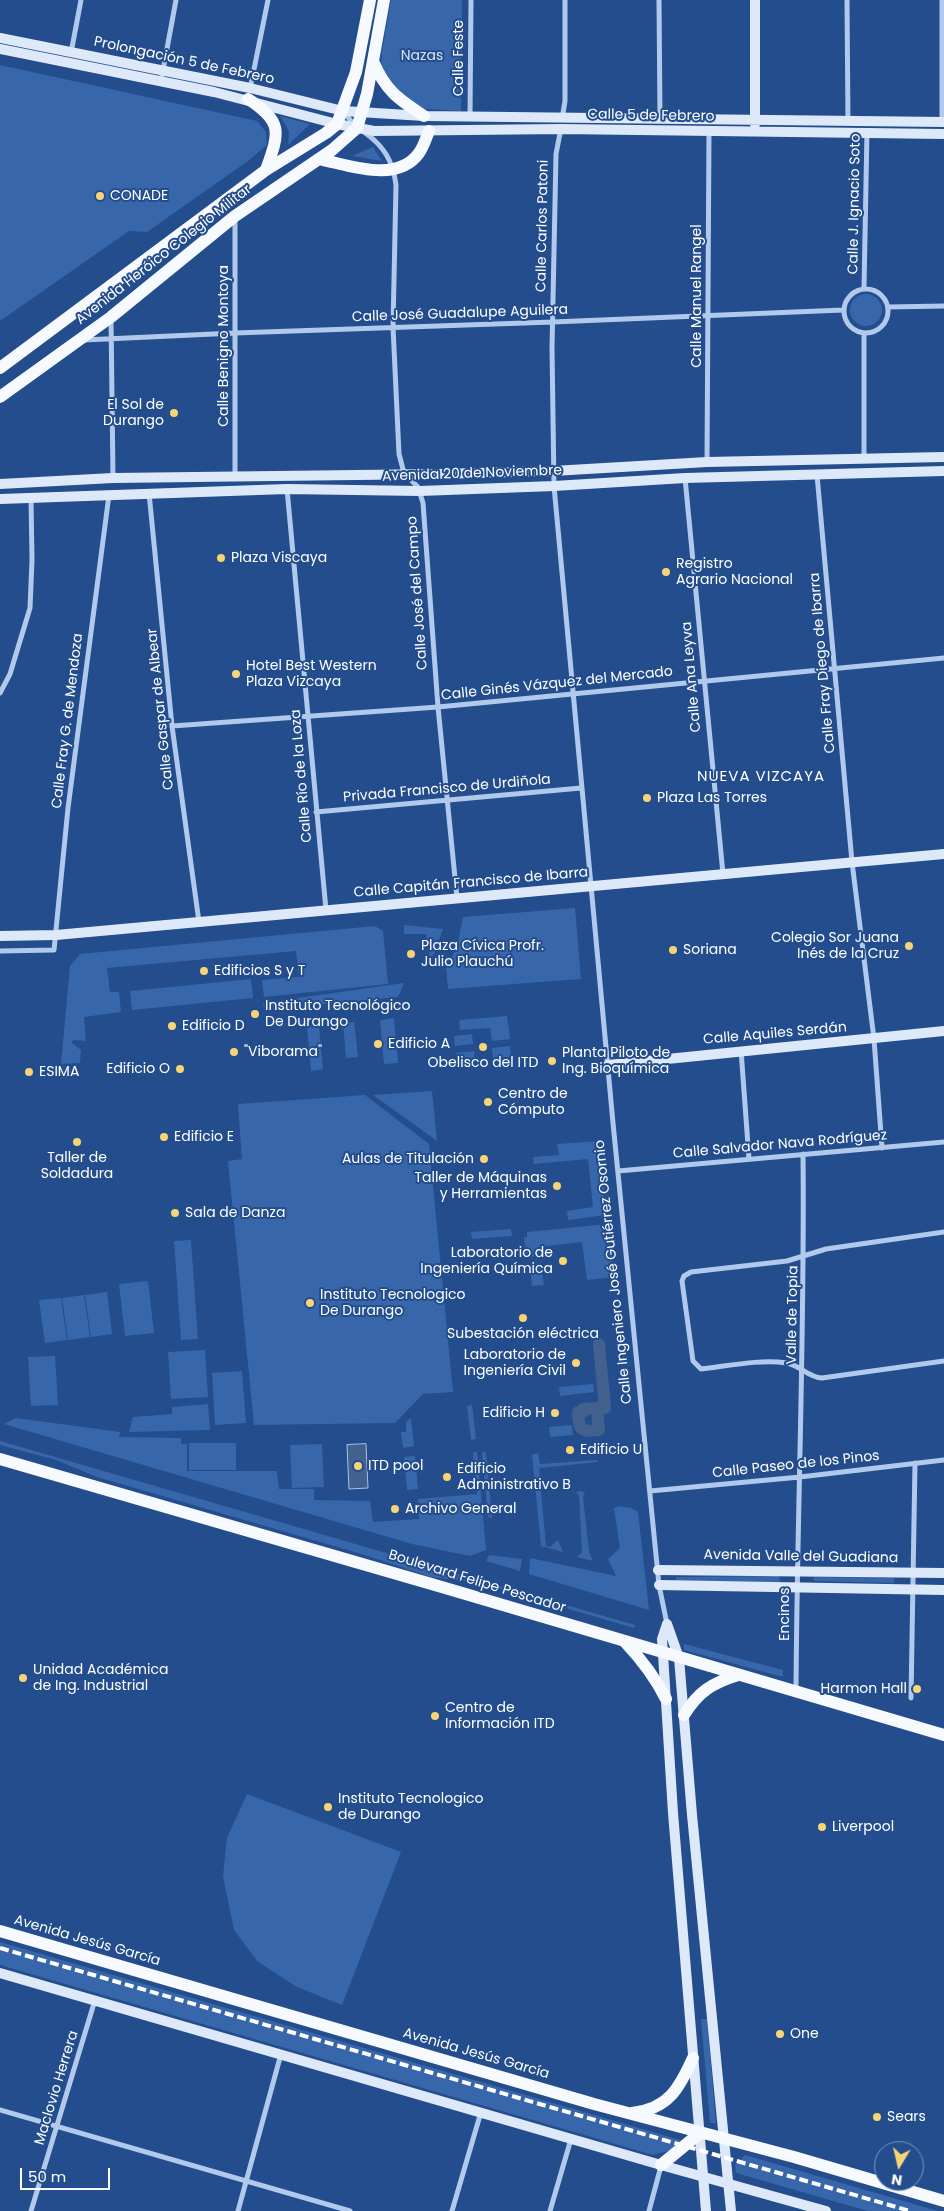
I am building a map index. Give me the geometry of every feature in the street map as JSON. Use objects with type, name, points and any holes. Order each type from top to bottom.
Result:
[{"type":"main road","name":"Avenida Heróico Colegio Militar","points":[[0,368],[266,170],[326,133],[337,124],[356,72],[370,0]]},
{"type":"main road","points":[[357,128],[373,61],[384,0]]},
{"type":"main road","points":[[373,61],[388,90],[396,98],[424,116]]},
{"type":"main road","points":[[249,94],[274,121],[274,143],[266,170]]},
{"type":"main road","name":"Avenida Heróico Colegio Militar","points":[[0,397],[111,316],[235,216],[319,159],[357,128]]},
{"type":"main road","points":[[319,159],[368,169],[394,170],[414,159],[420,152],[429,131]]},
{"type":"main road","name":"Boulevard Felipe Pescador","points":[[0,1459],[323,1551],[663,1654],[944,1736]]},
{"type":"main road","points":[[625,1642],[647,1667],[666,1699]]},
{"type":"main road","points":[[684,1715],[694,1700],[706,1688],[738,1675]]},
{"type":"main road","name":"Avenida Jesús García","points":[[0,1931],[628,2113],[794,2157],[944,2201]]},
{"type":"main road","points":[[628,2113],[644,2111],[668,2099],[684,2078],[693,2058]]},
{"type":"main road","points":[[661,2166],[700,2133]]},
{"type":"street","points":[[68,63],[81,0]]},
{"type":"street","points":[[162,76],[176,0]]},
{"type":"street","points":[[249,94],[268,0]]},
{"type":"street","name":"Calle Feste","points":[[470,116],[471,0]]},
{"type":"street","name":"Calle Carlos Patoni","points":[[565,0],[566,101],[556,154],[552,322],[553,471],[572,694]]},
{"type":"street","points":[[659,0],[660,117]]},
{"type":"street","points":[[755,0],[755,132]]},
{"type":"street","points":[[846,0],[848,133]]},
{"type":"street","points":[[942,0],[943,122]]},
{"type":"street","name":"Prolongación 5 de Febrero","points":[[0,38],[71,52],[162,76],[249,94],[362,113]]},
{"type":"street","name":"Prolongación 5 de Febrero","points":[[0,49],[68,63],[162,76]]},
{"type":"street","name":"Prolongación 5 de Febrero","points":[[249,94],[337,124],[357,128]]},
{"type":"street","points":[[343,111],[357,128],[384,150],[394,170],[397,199],[393,327],[399,454],[404,473],[420,491]]},
{"type":"street","name":"Calle 5 de Febrero","points":[[362,113],[424,116],[660,117],[943,122]]},
{"type":"street","name":"Calle J. Ignacio Soto","points":[[864,288],[867,121]]},
{"type":"street","name":"Calle 5 de Febrero","points":[[357,128],[396,132],[561,129],[944,134]]},
{"type":"street","name":"Calle Manuel Rangel","points":[[707,462],[709,130]]},
{"type":"street","name":"Calle Benigno Montoya","points":[[235,216],[235,476]]},
{"type":"street","points":[[864,288],[880,293],[888,307],[886,320],[882,326],[871,333],[857,332],[847,323],[843,310],[847,297],[864,288]]},
{"type":"street","points":[[888,307],[944,306]]},
{"type":"street","name":"Calle José Guadalupe Aguilera","points":[[78,341],[235,332],[843,310]]},
{"type":"street","points":[[111,316],[113,478]]},
{"type":"street","points":[[864,333],[864,458]]},
{"type":"street","name":"Avenida 20 de Noviembre","points":[[0,484],[113,478],[553,471],[707,462],[944,457]]},
{"type":"street","name":"Avenida 20 de Noviembre","points":[[0,499],[287,490],[420,491],[554,486],[685,478],[944,471]]},
{"type":"street","name":"Calle Fray Diego de Ibarra","points":[[817,474],[852,862],[874,1039],[882,1148]]},
{"type":"street","name":"Calle Ana Leyva","points":[[685,478],[723,874]]},
{"type":"street","name":"Calle Río de la Loza","points":[[287,490],[326,911]]},
{"type":"street","name":"Calle José del Campo","points":[[420,491],[423,503],[438,707],[457,898]]},
{"type":"street","name":"Calle Gaspar de Albear","points":[[149,493],[172,726],[199,922]]},
{"type":"street","name":"Calle Fray G. de Mendoza","points":[[0,951],[54,950],[68,808],[109,495]]},
{"type":"street","points":[[0,693],[10,674],[30,608],[32,560],[31,498]]},
{"type":"street","name":"Calle Ginés Vázquez del Mercado","points":[[172,726],[438,707],[944,658]]},
{"type":"street","name":"Calle Ingeniero José Gutiérrez Osornio","points":[[572,694],[659,1585],[667,1624],[662,1640],[706,2211]]},
{"type":"street","name":"Privada Francisco de Urdiñola","points":[[316,812],[581,788]]},
{"type":"street","name":"Calle Capitán Francisco de Ibarra","points":[[0,936],[56,935],[944,854]]},
{"type":"street","name":"Calle Aquiles Serdán","points":[[608,1065],[740,1050],[944,1032]]},
{"type":"street","points":[[740,1050],[749,1159]]},
{"type":"street","name":"Calle Salvador Nava Rodríguez","points":[[618,1171],[944,1142]]},
{"type":"street","name":"Valle de Topia","points":[[800,1477],[803,1370],[803,1154]]},
{"type":"street","points":[[944,1232],[826,1249],[787,1261],[691,1272],[684,1276],[682,1281],[693,1361],[701,1369],[779,1363],[797,1366],[816,1378],[822,1378],[944,1361]]},
{"type":"street","name":"Calle Paseo de los Pinos","points":[[650,1491],[800,1477],[944,1460]]},
{"type":"street","points":[[911,1698],[915,1463]]},
{"type":"street","name":"Encinos","points":[[796,1692],[796,1571],[800,1477]]},
{"type":"street","name":"Avenida Valle del Guadiana","points":[[658,1570],[944,1573]]},
{"type":"street","points":[[659,1585],[944,1590]]},
{"type":"street","points":[[667,1624],[679,1658],[708,1983],[731,2211]]},
{"type":"street","points":[[0,1973],[571,2138],[661,2166],[826,2211]]},
{"type":"street","name":"Maclovio Herrera","points":[[31,2211],[96,2000]]},
{"type":"street","points":[[238,2211],[281,2054]]},
{"type":"street","points":[[0,2110],[350,2211]]},
{"type":"street","points":[[452,2211],[481,2112]]},
{"type":"street","points":[[550,2211],[571,2138]]},
{"type":"street","points":[[649,2211],[661,2166]]},
{"type":"green space","name":"Nazas","points":[[391,0],[462,0],[461,111],[427,109],[404,101],[381,69],[382,51]]},
{"type":"green space","name":"CONADE","points":[[0,65],[257,121],[266,132],[267,145],[248,161],[147,232],[129,231],[0,321]]},
{"type":"green space","points":[[280,116],[310,124],[288,145],[289,131]]},
{"type":"green space","points":[[373,147],[382,161],[352,156]]},
{"type":"green space","points":[[866,294],[872,295],[877,299],[881,304],[881,316],[877,321],[872,325],[866,326],[860,325],[855,321],[851,316],[850,310],[851,304],[855,299],[860,295]]},
{"type":"green space","points":[[575,908],[581,979],[448,989],[446,967],[457,947],[463,917]]},
{"type":"green space","points":[[404,925],[443,929],[435,952],[430,959],[426,934],[404,934]]},
{"type":"green space","points":[[375,926],[383,931],[388,984],[264,997],[262,980],[299,977],[296,951],[107,968],[110,992],[119,992],[121,1012],[84,1017],[86,1041],[73,1040],[72,1043],[81,1050],[80,1063],[61,1064],[70,966],[80,954]]},
{"type":"green space","points":[[251,979],[253,998],[132,1010],[130,991]]},
{"type":"green space","points":[[404,983],[398,997],[264,1010],[263,1003]]},
{"type":"green space","points":[[507,1016],[510,1039],[492,1041],[490,1028],[460,1030],[459,1020]]},
{"type":"green space","points":[[394,1018],[398,1063],[384,1064],[380,1020]]},
{"type":"green space","points":[[354,1022],[358,1057],[346,1058],[343,1023]]},
{"type":"green space","points":[[319,1026],[323,1069],[311,1071],[307,1027]]},
{"type":"green space","points":[[472,1034],[473,1044],[455,1046],[454,1036]]},
{"type":"green space","points":[[510,1046],[511,1057],[493,1058],[492,1048]]},
{"type":"green space","points":[[474,1051],[475,1061],[457,1063],[456,1053]]},
{"type":"green space","points":[[432,1091],[437,1141],[373,1095]]},
{"type":"green space","points":[[365,1095],[429,1144],[453,1392],[423,1394],[395,1423],[254,1425],[228,1161],[242,1159],[238,1104]]},
{"type":"green space","points":[[599,1141],[606,1215],[568,1220],[567,1211],[593,1207],[588,1159],[534,1164],[533,1157],[559,1155],[557,1144]]},
{"type":"green space","points":[[608,1224],[614,1277],[587,1280],[582,1242],[539,1247],[540,1256],[526,1257],[524,1237],[527,1237],[527,1232]]},
{"type":"green space","points":[[511,1229],[512,1236],[472,1239],[471,1232]]},
{"type":"green space","points":[[191,1240],[198,1339],[181,1340],[174,1241]]},
{"type":"green space","points":[[541,1266],[544,1285],[532,1286],[530,1268]]},
{"type":"green space","points":[[148,1281],[154,1333],[125,1336],[119,1284]]},
{"type":"green space","points":[[107,1292],[112,1334],[91,1337],[85,1295]]},
{"type":"green space","points":[[84,1295],[90,1337],[68,1340],[62,1298]]},
{"type":"green space","points":[[61,1298],[67,1340],[45,1343],[39,1300]]},
{"type":"green space","points":[[205,1350],[208,1397],[171,1399],[168,1352]]},
{"type":"green space","points":[[55,1356],[58,1405],[31,1406],[28,1357]]},
{"type":"green space","points":[[242,1371],[246,1423],[215,1425],[212,1373]]},
{"type":"green space","points":[[593,1384],[594,1392],[560,1396],[559,1387]]},
{"type":"green space","points":[[208,1404],[210,1430],[129,1432],[133,1417],[172,1414],[172,1407]]},
{"type":"green space","points":[[472,1405],[476,1439],[471,1440],[467,1406]]},
{"type":"green space","points":[[16,1418],[120,1432],[119,1437],[181,1438],[181,1444],[187,1444],[187,1471],[277,1471],[279,1489],[314,1489],[314,1500],[370,1501],[373,1522],[419,1519],[418,1499],[477,1494],[473,1452],[477,1452],[486,1550],[470,1556],[412,1544],[4,1424]]},
{"type":"green space","points":[[411,1418],[414,1446],[403,1448],[401,1432],[406,1432],[406,1422]]},
{"type":"green space","points":[[572,1425],[573,1435],[550,1437],[549,1427]]},
{"type":"green space","points":[[0,1441],[635,1625],[634,1628],[480,1583],[431,1577],[368,1556],[97,1477],[56,1460],[0,1445]]},
{"type":"green space","points":[[189,1443],[236,1443],[236,1470],[189,1470]]},
{"type":"green space","points":[[322,1444],[324,1487],[292,1488],[290,1445]]},
{"type":"green space","points":[[482,1452],[486,1452],[492,1518],[488,1517]]},
{"type":"green space","points":[[538,1453],[540,1464],[597,1460],[598,1462],[539,1468],[546,1546],[550,1547],[558,1540],[563,1552],[541,1546],[532,1455]]},
{"type":"green space","points":[[415,1456],[418,1489],[407,1490],[404,1457]]},
{"type":"green space","points":[[581,1491],[585,1493],[583,1497],[589,1552],[593,1561],[577,1557],[582,1552],[579,1496],[576,1492]]},
{"type":"green space","points":[[620,1506],[631,1508],[638,1512],[649,1610],[529,1574],[530,1558],[616,1576],[608,1559],[620,1548],[614,1508]]},
{"type":"green space","points":[[489,1555],[522,1559],[520,1571],[486,1561]]},
{"type":"green space","points":[[779,1576],[780,1582],[676,1583],[676,1577]]},
{"type":"green space","points":[[814,1577],[894,1578],[894,1583],[814,1581]]},
{"type":"green space","points":[[684,1644],[783,1670],[783,1677],[684,1650]]},
{"type":"green space","points":[[247,1794],[401,1852],[342,2005],[297,1987],[258,1962],[234,1930],[223,1876],[227,1838]]},
{"type":"green space","points":[[0,1942],[680,2140],[676,2149],[653,2155],[0,1965]]},
{"type":"green space","points":[[701,2019],[707,2019],[716,2123],[710,2123]]},
{"type":"green space","points":[[745,2155],[938,2211],[868,2211],[736,2173],[735,2165]]},
{"type":"shaded area","name":"ITD pool","points":[[366,1444],[368,1488],[349,1489],[347,1445]]},
{"type":"waterway","points":[[597,1408],[605,1408],[599,1344]]},
{"type":"waterway","points":[[597,1408],[599,1430],[588,1431],[582,1429],[579,1423],[578,1412],[583,1412],[583,1409],[597,1408]]},
{"type":"railway","points":[[0,1948],[910,2211]]},
{"type":"place","name":"CONADE","points":[[100,196]]},
{"type":"place","name":"El Sol de Durango","points":[[174,413]]},
{"type":"place","name":"Plaza Viscaya","points":[[221,558]]},
{"type":"place","name":"Registro Agrario Nacional","points":[[666,572]]},
{"type":"place","name":"Hotel Best Western Plaza Vizcaya","points":[[236,674]]},
{"type":"place","name":"Plaza Las Torres","points":[[647,798]]},
{"type":"place","name":"Colegio Sor Juana Inés de la Cruz","points":[[909,946]]},
{"type":"place","name":"Soriana","points":[[673,950]]},
{"type":"place","name":"Plaza Cívica Profr. Julio Plauchú","points":[[411,954]]},
{"type":"place","name":"Edificios S y T","points":[[204,971]]},
{"type":"place","name":"Instituto Tecnológico De Durango","points":[[255,1014]]},
{"type":"place","name":"Edificio D","points":[[172,1026]]},
{"type":"place","name":"Edificio A","points":[[378,1044]]},
{"type":"place","name":"Obelisco del ITD","points":[[483,1047]]},
{"type":"place","name":"\"Viborama\"","points":[[234,1052]]},
{"type":"place","name":"Planta Piloto de Ing. Bioquímica","points":[[552,1061]]},
{"type":"place","name":"Edificio O","points":[[180,1069]]},
{"type":"place","name":"ESIMA","points":[[29,1072]]},
{"type":"place","name":"Centro de Cómputo","points":[[488,1102]]},
{"type":"place","name":"Edificio E","points":[[164,1137]]},
{"type":"place","name":"Taller de Soldadura","points":[[77,1142]]},
{"type":"place","name":"Aulas de Titulación","points":[[484,1159]]},
{"type":"place","name":"Taller de Máquinas y Herramientas","points":[[557,1186]]},
{"type":"place","name":"Sala de Danza","points":[[175,1213]]},
{"type":"place","name":"Laboratorio de Ingeniería Química","points":[[563,1261]]},
{"type":"place","name":"Instituto Tecnologico De Durango","points":[[310,1303]]},
{"type":"place","name":"Subestación eléctrica","points":[[523,1318]]},
{"type":"place","name":"Laboratorio de Ingeniería Civil","points":[[576,1363]]},
{"type":"place","name":"Edificio H","points":[[555,1413]]},
{"type":"place","name":"Edificio U","points":[[570,1450]]},
{"type":"place","name":"ITD pool","points":[[358,1466]]},
{"type":"place","name":"Edificio Administrativo B","points":[[447,1477]]},
{"type":"place","name":"Archivo General","points":[[395,1509]]},
{"type":"place","name":"Unidad Académica de Ing. Industrial","points":[[23,1678]]},
{"type":"place","name":"Harmon Hall","points":[[917,1689]]},
{"type":"place","name":"Centro de Información ITD","points":[[435,1716]]},
{"type":"place","name":"Instituto Tecnologico de Durango","points":[[328,1807]]},
{"type":"place","name":"Liverpool","points":[[822,1827]]},
{"type":"place","name":"One","points":[[780,2034]]},
{"type":"place","name":"Sears","points":[[877,2117]]},
{"type":"district","name":"NUEVA VIZCAYA","points":[[761,777]]}]
